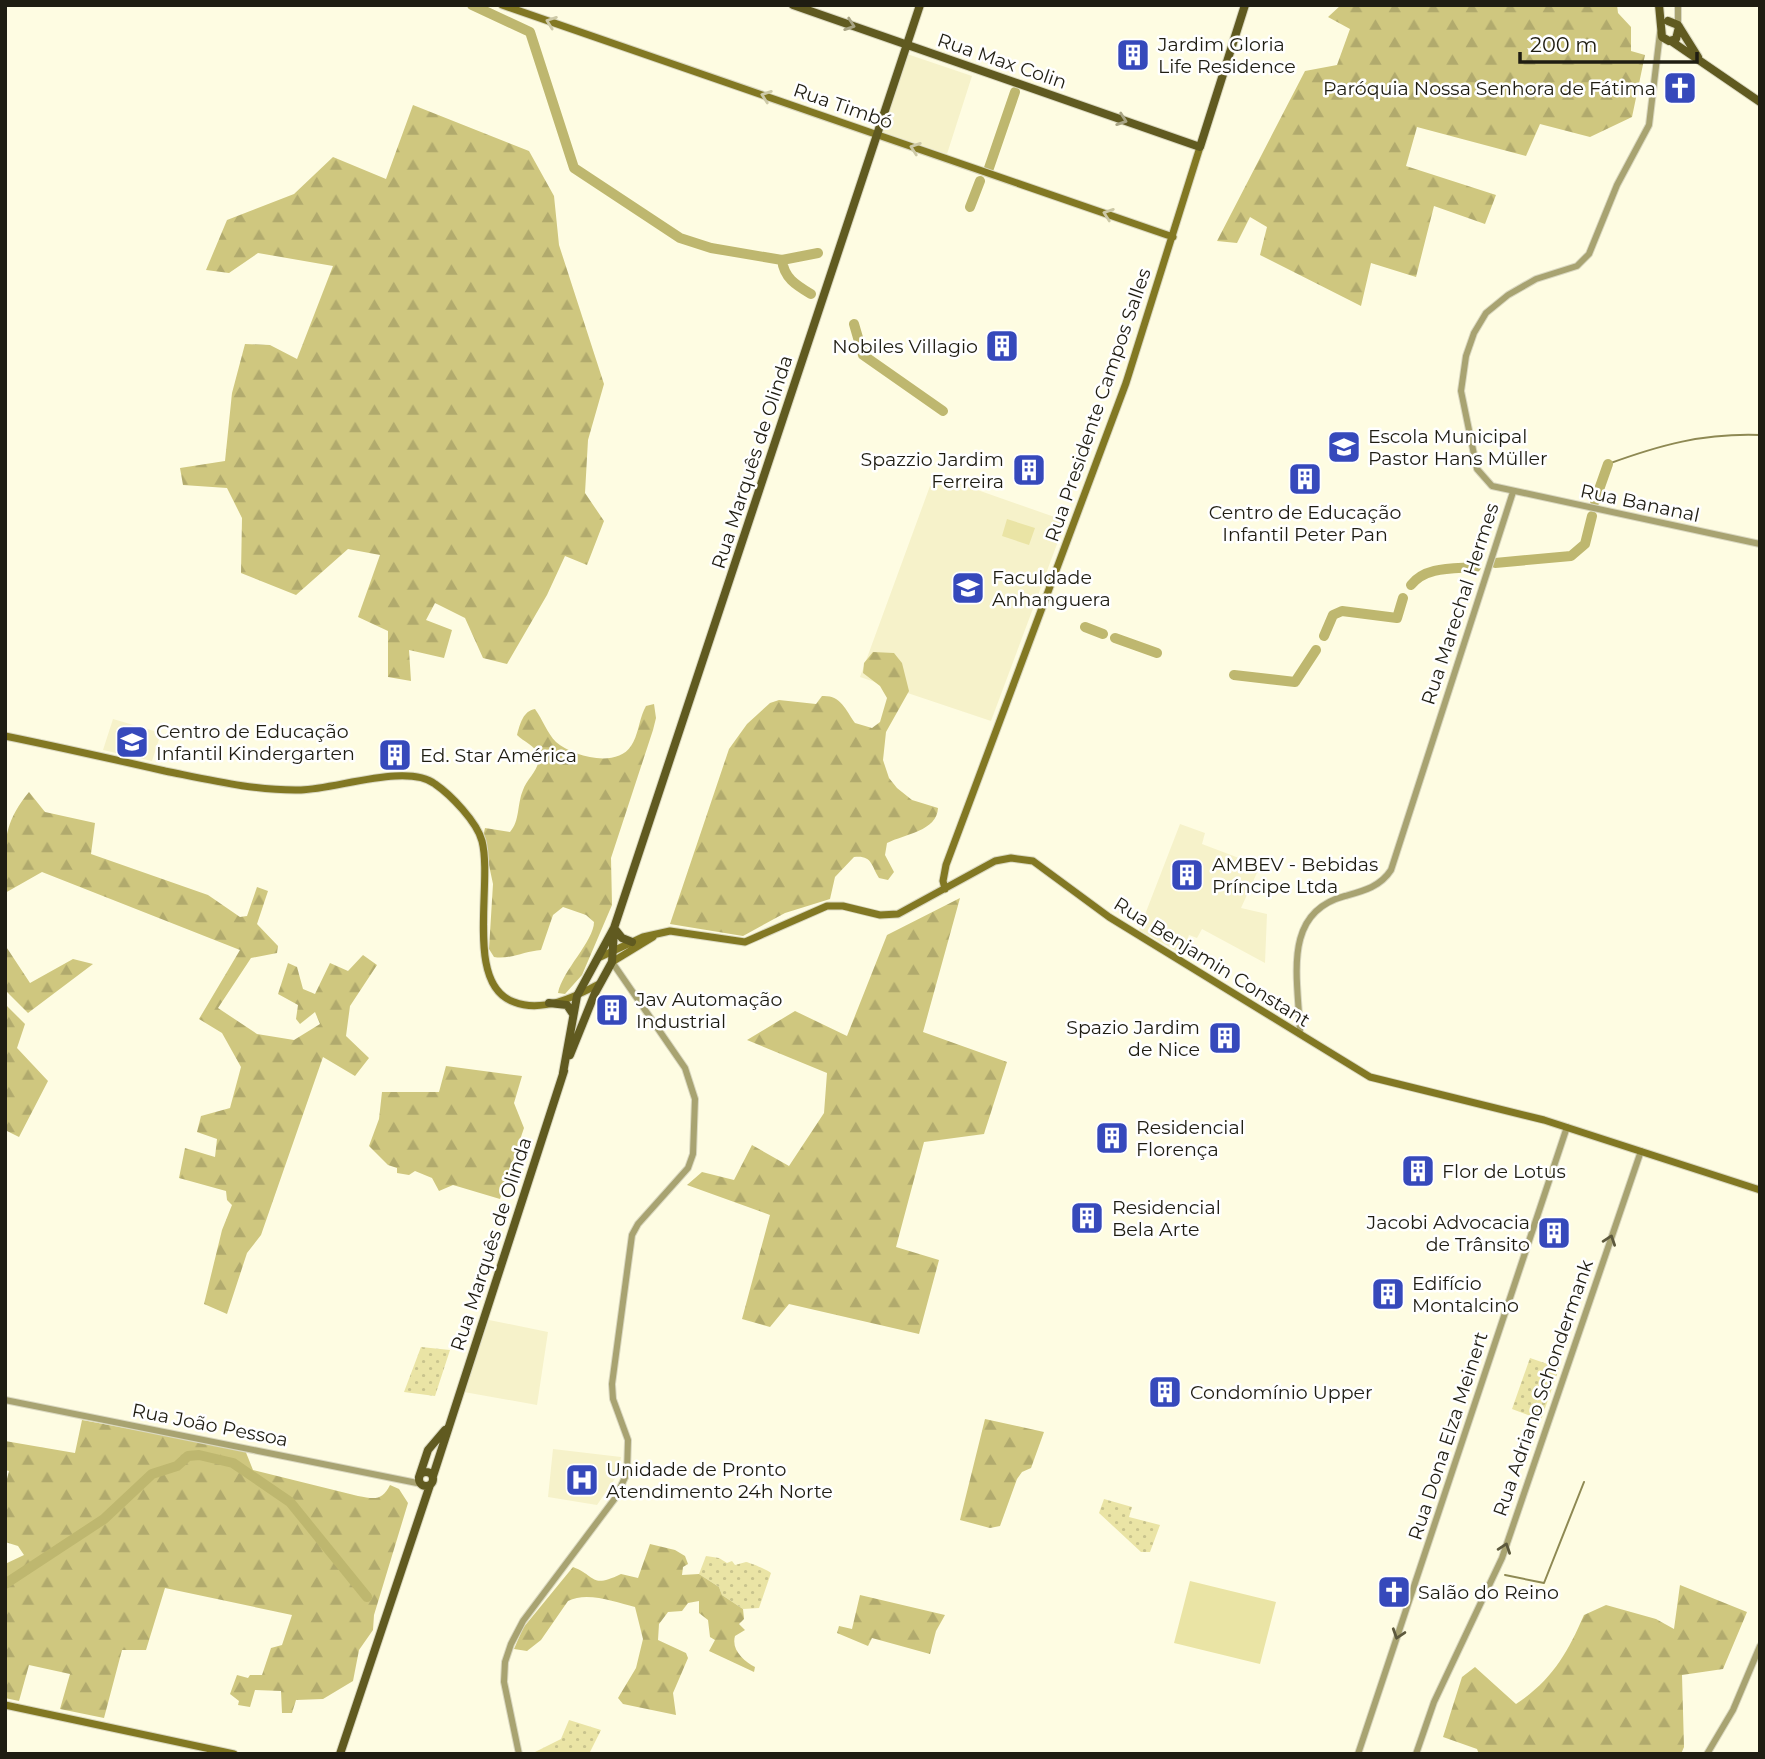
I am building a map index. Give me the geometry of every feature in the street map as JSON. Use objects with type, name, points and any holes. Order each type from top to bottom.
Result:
[{"type":"main road","name":"Rua Timbó","points":[[502,5],[1173,237]]},
{"type":"main road","name":"Rua Max Colin","points":[[793,5],[1200,147]]},
{"type":"main road","name":"Rua Marquês de Olinda","points":[[563,1073],[577,996],[614,928],[919,5]]},
{"type":"main road","name":"Rua Presidente Campos Salles","points":[[945,890],[943,881],[946,865],[1126,383],[1245,5]]},
{"type":"main road","points":[[1660,5],[1702,62]]},
{"type":"main road","points":[[1660,5],[1660,30],[1670,41],[1760,102]]},
{"type":"main road","points":[[1660,30],[1673,24]]},
{"type":"main road","points":[[1670,41],[1678,37],[1673,24]]},
{"type":"main road","points":[[5,736],[201,778],[264,788],[314,789],[403,775],[433,782],[475,828],[482,844],[485,964],[488,979],[497,992],[510,1001],[526,1005],[577,996],[599,984]]},
{"type":"main road","name":"Rua Benjamin Constant","points":[[598,958],[662,932],[686,931],[729,942],[745,942],[820,908],[844,906],[892,915],[911,909],[995,861],[1011,858],[1034,861],[1109,917],[1378,1080],[1567,1128],[1760,1190]]},
{"type":"main road","name":"Rua Marquês de Olinda","points":[[424,1482],[433,1476],[563,1073],[599,984],[607,975],[612,962],[614,928]]},
{"type":"main road","points":[[614,928],[622,938],[632,942]]},
{"type":"main road","points":[[598,958],[612,962],[662,932]]},
{"type":"main road","points":[[549,1003],[572,992],[585,979],[588,984],[599,984]]},
{"type":"main road","points":[[549,1003],[567,1005],[573,1014]]},
{"type":"main road","name":"Rua Marquês de Olinda","points":[[424,1482],[434,1443],[449,1425]]},
{"type":"main road","points":[[434,1443],[440,1454]]},
{"type":"main road","points":[[340,1754],[425,1499],[424,1472],[433,1476]]},
{"type":"main road","points":[[5,1705],[234,1754]]},
{"type":"street","points":[[1673,24],[1676,5]]},
{"type":"street","name":"Rua Marechal Hermes","points":[[1300,1034],[1298,952],[1302,929],[1311,913],[1324,903],[1370,889],[1391,870],[1513,492],[1489,484],[1477,469],[1461,391],[1468,349],[1480,320],[1502,299],[1536,279],[1577,266],[1589,254],[1617,185],[1646,134],[1660,30]]},
{"type":"street","name":"Rua Marechal Hermes","points":[[1656,61],[1670,41]]},
{"type":"street","name":"Rua Bananal","points":[[1513,492],[1760,544]]},
{"type":"street","points":[[519,1754],[505,1693],[507,1653],[523,1621],[595,1526],[625,1480],[629,1451],[612,1384],[632,1236],[638,1224],[685,1174],[692,1154],[695,1107],[689,1075],[612,962]]},
{"type":"street","points":[[607,975],[623,978]]},
{"type":"street","name":"Rua Dona Elza Meinert","points":[[1358,1754],[1567,1128]]},
{"type":"street","name":"Rua Adriano Schondermank","points":[[1416,1754],[1434,1702],[1502,1558],[1641,1151]]},
{"type":"street","name":"Rua João Pessoa","points":[[5,1400],[424,1482]]},
{"type":"street","points":[[1707,1754],[1734,1710],[1760,1646]]},
{"type":"shaded area","points":[[907,54],[972,76],[947,154],[882,132]]},
{"type":"shaded area","name":"Faculdade Anhanguera","points":[[935,475],[1063,520],[1063,528],[991,721],[860,677],[930,486],[934,487]]},
{"type":"shaded area","points":[[1007,519],[1035,528],[1029,545],[1002,536]]},
{"type":"shaded area","name":"Centro de Educação Infantil Kindergarten","points":[[113,719],[161,733],[152,761],[103,750]]},
{"type":"shaded area","points":[[1180,824],[1205,833],[1202,844],[1260,866],[1241,908],[1267,914],[1265,963],[1202,929],[1197,938],[1189,935],[1182,954],[1139,930]]},
{"type":"shaded area","points":[[489,1320],[548,1332],[537,1405],[464,1392]]},
{"type":"shaded area","points":[[421,1347],[450,1350],[435,1396],[404,1392]]},
{"type":"shaded area","points":[[1530,1358],[1559,1368],[1541,1420],[1512,1409]]},
{"type":"shaded area","name":"Unidade de Pronto Atendimento 24h Norte","points":[[553,1449],[621,1457],[618,1474],[597,1505],[548,1497]]},
{"type":"shaded area","points":[[1104,1499],[1132,1507],[1129,1517],[1160,1525],[1150,1552],[1141,1552],[1099,1513]]},
{"type":"shaded area","points":[[706,1556],[719,1558],[727,1563],[732,1561],[735,1565],[746,1562],[771,1573],[759,1608],[743,1609],[722,1595],[719,1587],[699,1574]]},
{"type":"shaded area","points":[[1190,1581],[1276,1602],[1260,1664],[1174,1643]]},
{"type":"shaded area","points":[[569,1720],[601,1730],[589,1754],[531,1754],[561,1739]]},
{"type":"green space","points":[[1341,5],[1617,5],[1618,13],[1631,27],[1631,51],[1645,55],[1632,117],[1590,137],[1540,124],[1526,156],[1417,127],[1406,166],[1496,195],[1485,224],[1434,206],[1416,277],[1371,263],[1361,306],[1260,255],[1267,227],[1250,217],[1237,243],[1217,241],[1305,71],[1337,65],[1350,29],[1328,17]]},
{"type":"green space","points":[[413,105],[529,151],[554,196],[559,245],[604,384],[588,440],[585,493],[604,521],[587,565],[565,556],[547,595],[507,664],[483,658],[465,618],[435,603],[426,620],[452,630],[444,658],[409,650],[411,681],[388,677],[388,631],[358,617],[380,555],[348,549],[296,595],[241,573],[242,518],[227,488],[183,485],[180,468],[225,461],[232,393],[245,344],[270,345],[297,359],[333,266],[258,253],[229,273],[206,270],[227,220],[294,194],[333,157],[386,179]]},
{"type":"green space","points":[[873,652],[894,653],[902,663],[909,691],[886,732],[883,760],[889,778],[912,800],[938,808],[932,822],[919,831],[887,843],[885,855],[894,872],[888,880],[879,878],[868,859],[854,857],[835,877],[830,899],[785,913],[743,936],[670,924],[729,749],[747,724],[770,703],[779,700],[816,704],[822,696],[828,696],[838,700],[855,723],[872,728],[880,722],[887,698],[880,686],[863,673],[864,663]]},
{"type":"green space","points":[[654,704],[656,718],[653,730],[611,858],[612,905],[582,975],[565,994],[558,993],[565,975],[589,938],[594,922],[586,915],[563,907],[553,915],[541,950],[494,957],[489,949],[493,884],[483,837],[485,828],[510,832],[515,823],[523,790],[538,764],[536,751],[517,735],[528,712],[535,709],[556,742],[564,747],[584,756],[606,758],[616,757],[631,746],[646,706]]},
{"type":"green space","points":[[29,792],[45,812],[95,823],[91,854],[208,895],[240,917],[247,916],[257,887],[268,891],[257,924],[278,946],[277,953],[251,958],[218,1008],[257,1034],[294,1040],[320,1024],[315,1012],[300,1024],[296,1019],[298,1005],[278,994],[288,963],[297,967],[303,989],[315,994],[330,963],[348,971],[363,955],[377,965],[350,1006],[346,1036],[369,1058],[355,1076],[323,1057],[261,1235],[247,1253],[227,1314],[204,1304],[222,1230],[232,1205],[227,1200],[226,1191],[179,1178],[185,1148],[215,1157],[217,1139],[197,1132],[201,1116],[230,1108],[241,1067],[222,1033],[199,1019],[240,950],[42,872],[5,893],[6,839],[13,816]]},
{"type":"green space","points":[[960,898],[923,1032],[1007,1062],[984,1134],[924,1142],[896,1247],[939,1260],[919,1334],[789,1304],[770,1327],[742,1319],[770,1215],[687,1185],[702,1172],[734,1180],[752,1145],[789,1166],[824,1113],[827,1073],[747,1040],[795,1011],[847,1036],[887,935]]},
{"type":"green space","points":[[5,945],[30,983],[73,959],[93,964],[28,1013],[5,990]]},
{"type":"green space","points":[[5,1004],[25,1024],[17,1048],[48,1081],[19,1137],[5,1130]]},
{"type":"green space","points":[[446,1066],[522,1076],[514,1103],[524,1128],[500,1199],[453,1185],[439,1191],[432,1178],[415,1171],[409,1175],[397,1173],[397,1168],[388,1165],[369,1146],[379,1119],[382,1092],[439,1092]]},
{"type":"green space","points":[[985,1419],[1044,1432],[1031,1468],[1022,1472],[1017,1479],[1000,1526],[990,1528],[960,1520]]},
{"type":"green space","points":[[82,1420],[245,1450],[253,1470],[358,1496],[377,1498],[384,1494],[390,1485],[399,1489],[408,1503],[374,1615],[373,1630],[359,1650],[353,1681],[323,1699],[296,1700],[292,1713],[282,1713],[281,1691],[255,1690],[250,1707],[238,1705],[239,1701],[230,1694],[237,1675],[248,1678],[250,1675],[262,1675],[271,1648],[282,1645],[292,1615],[165,1588],[146,1650],[122,1650],[104,1718],[60,1709],[70,1674],[29,1665],[19,1701],[5,1698],[5,1564],[24,1555],[18,1546],[5,1542],[5,1487],[9,1471],[5,1470],[5,1441],[75,1453]]},
{"type":"green space","points":[[650,1544],[675,1550],[685,1556],[688,1564],[683,1567],[682,1575],[699,1574],[719,1587],[722,1595],[743,1609],[744,1619],[739,1624],[745,1630],[735,1636],[735,1646],[743,1658],[755,1667],[754,1672],[709,1651],[715,1640],[710,1637],[708,1620],[699,1613],[699,1601],[688,1603],[682,1611],[668,1612],[659,1624],[658,1640],[686,1653],[688,1658],[673,1693],[676,1715],[623,1704],[618,1698],[636,1668],[643,1639],[635,1607],[601,1598],[576,1598],[568,1601],[541,1640],[527,1651],[514,1649],[523,1628],[573,1567],[599,1581],[621,1574],[638,1578]]},
{"type":"green space","points":[[1680,1585],[1747,1612],[1723,1669],[1682,1675],[1684,1747],[1681,1754],[1479,1754],[1477,1749],[1443,1737],[1462,1677],[1475,1667],[1516,1704],[1549,1676],[1571,1642],[1584,1615],[1606,1605],[1656,1619],[1674,1629]]},
{"type":"green space","points":[[860,1595],[945,1615],[936,1631],[930,1654],[872,1638],[868,1646],[837,1633],[839,1626],[852,1629]]},
{"type":"waterway","points":[[472,5],[530,32],[574,168],[680,238],[711,248],[782,260],[818,253]]},
{"type":"waterway","points":[[989,168],[1015,92]]},
{"type":"waterway","points":[[970,207],[980,181]]},
{"type":"waterway","points":[[782,260],[788,276],[811,294]]},
{"type":"waterway","points":[[854,324],[863,355],[943,411]]},
{"type":"waterway","points":[[1608,464],[1646,451],[1701,438],[1760,435]]},
{"type":"waterway","points":[[1595,501],[1608,464]]},
{"type":"waterway","points":[[1495,563],[1571,556],[1585,544],[1592,516]]},
{"type":"waterway","points":[[1411,585],[1432,571],[1476,567]]},
{"type":"waterway","points":[[1324,636],[1333,615],[1342,611],[1397,618],[1403,598]]},
{"type":"waterway","points":[[1085,627],[1103,634]]},
{"type":"waterway","points":[[1115,638],[1157,653]]},
{"type":"waterway","points":[[1234,675],[1295,682],[1316,650]]},
{"type":"waterway","points":[[5,1584],[104,1519],[152,1474],[177,1466],[188,1456],[199,1455],[233,1463],[290,1502],[367,1597]]},
{"type":"waterway","points":[[1505,1575],[1544,1583],[1584,1482]]},
{"type":"place","name":"Jardim Gloria Life Residence","points":[[1133,55]]},
{"type":"place","name":"Paróquia Nossa Senhora de Fátima","points":[[1680,88]]},
{"type":"place","name":"Nobiles Villagio","points":[[1002,346]]},
{"type":"place","name":"Escola Municipal Pastor Hans Müller","points":[[1344,447]]},
{"type":"place","name":"Spazzio Jardim Ferreira","points":[[1029,470]]},
{"type":"place","name":"Centro de Educação Infantil Peter Pan","points":[[1305,479]]},
{"type":"place","name":"Faculdade Anhanguera","points":[[968,588]]},
{"type":"place","name":"Centro de Educação Infantil Kindergarten","points":[[132,742]]},
{"type":"place","name":"Ed. Star América","points":[[395,755]]},
{"type":"place","name":"AMBEV - Bebidas Príncipe Ltda","points":[[1187,875]]},
{"type":"place","name":"Jav Automação Industrial","points":[[612,1010]]},
{"type":"place","name":"Spazio Jardim de Nice","points":[[1225,1038]]},
{"type":"place","name":"Residencial Florença","points":[[1112,1138]]},
{"type":"place","name":"Flor de Lotus","points":[[1418,1171]]},
{"type":"place","name":"Residencial Bela Arte","points":[[1087,1218]]},
{"type":"place","name":"Jacobi Advocacia de Trânsito","points":[[1554,1233]]},
{"type":"place","name":"Edifício Montalcino","points":[[1388,1294]]},
{"type":"place","name":"Condomínio Upper","points":[[1165,1392]]},
{"type":"place","name":"Unidade de Pronto Atendimento 24h Norte","points":[[582,1480]]},
{"type":"place","name":"Salão do Reino","points":[[1394,1592]]}]
